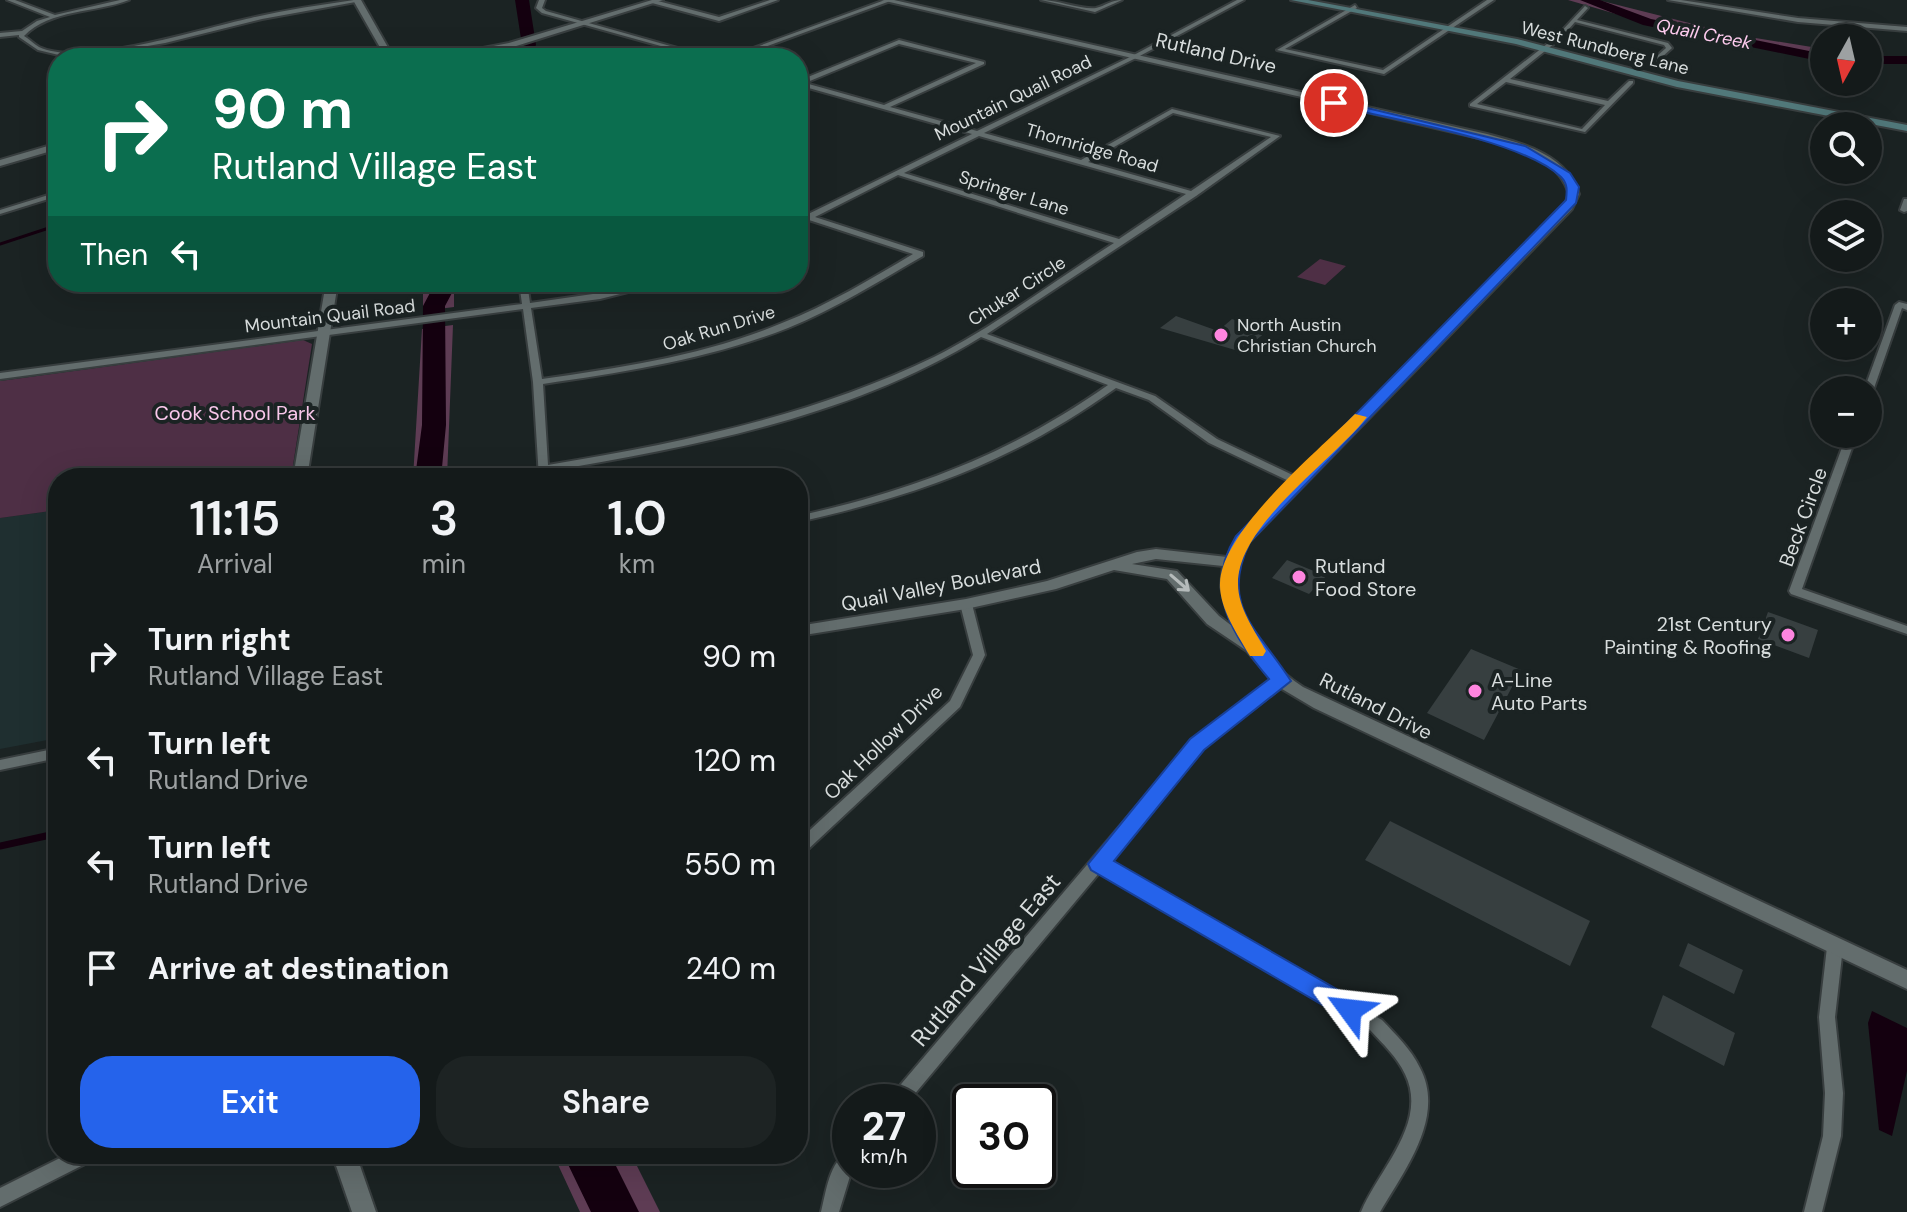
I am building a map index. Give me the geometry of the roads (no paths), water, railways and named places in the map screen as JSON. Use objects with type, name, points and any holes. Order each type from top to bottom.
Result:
[{"type":"main road","name":"West Rundberg Lane","points":[[1295,0],[1545,46],[1702,86],[1907,126]]},
{"type":"main road","name":"West Rundberg Lane","points":[[1316,0],[1352,9]]},
{"type":"street","points":[[10,0],[57,17]]},
{"type":"street","points":[[0,35],[22,33],[57,17],[126,0]]},
{"type":"street","points":[[542,0],[539,8],[544,12],[673,48]]},
{"type":"street","points":[[493,48],[657,1],[719,19],[775,0]]},
{"type":"street","points":[[756,48],[888,0]]},
{"type":"street","name":"Rutland Drive","points":[[888,0],[1505,142],[1554,165],[1573,187],[1568,207],[1242,540],[1231,562],[1229,586],[1234,609],[1254,648],[1281,681],[1379,734],[1907,980]]},
{"type":"street","points":[[1044,0],[1095,10],[1119,0]]},
{"type":"street","name":"Mountain Quail Road","points":[[809,217],[1134,57],[1241,0]]},
{"type":"street","points":[[1352,9],[1280,50],[1384,72],[1491,0]]},
{"type":"street","points":[[1671,0],[1798,20],[1907,29]]},
{"type":"street","points":[[122,48],[245,20],[358,1],[384,48]]},
{"type":"street","points":[[1585,8],[1576,16],[1576,21],[1473,106],[1581,131],[1631,82]]},
{"type":"street","points":[[1576,21],[1623,30],[1666,44],[1669,48],[1650,65]]},
{"type":"street","points":[[22,33],[26,44],[48,51]]},
{"type":"street","points":[[808,79],[899,42],[982,63],[885,107]]},
{"type":"street","points":[[1503,79],[1611,104]]},
{"type":"street","name":"Thornridge Road","points":[[808,86],[1193,194]]},
{"type":"street","name":"Chukar Circle","points":[[572,468],[702,440],[796,414],[898,376],[980,334],[1277,136],[1172,111],[1083,162]]},
{"type":"street","points":[[0,163],[48,149]]},
{"type":"street","name":"Springer Lane","points":[[898,173],[1120,242]]},
{"type":"street","points":[[0,212],[48,197]]},
{"type":"street","name":"Oak Run Drive","points":[[538,382],[661,363],[739,343],[805,317],[920,254],[809,217]]},
{"type":"street","points":[[302,468],[331,292]]},
{"type":"street","points":[[525,292],[538,382],[544,468]]},
{"type":"street","name":"Mountain Quail Road","points":[[0,376],[527,306],[607,292]]},
{"type":"street","points":[[1873,376],[1899,305],[1907,307]]},
{"type":"street","points":[[980,334],[1152,398],[1213,441],[1297,481]]},
{"type":"street","points":[[808,517],[904,493],[986,462],[1047,432],[1116,384]]},
{"type":"street","name":"Beck Circle","points":[[1847,448],[1795,591],[1907,630]]},
{"type":"street","name":"Quail Valley Boulevard","points":[[808,629],[966,604],[1050,585],[1156,554],[1231,562]]},
{"type":"street","points":[[1107,567],[1139,567],[1172,575],[1213,620],[1254,648]]},
{"type":"street","name":"Oak Hollow Drive","points":[[808,841],[955,704],[974,671],[979,655],[966,604]]},
{"type":"street","name":"Rutland Village East","points":[[912,1084],[1197,745],[1281,681]]},
{"type":"street","points":[[0,765],[48,755]]},
{"type":"street","points":[[1099,864],[1376,1025],[1397,1044],[1415,1068],[1423,1093],[1419,1119],[1370,1212]]},
{"type":"street","points":[[1813,1212],[1832,1136],[1834,1093],[1827,1017],[1835,947]]},
{"type":"street","points":[[0,1198],[67,1164]]},
{"type":"street","points":[[347,1164],[364,1212]]},
{"type":"street","points":[[830,1212],[837,1188]]},
{"type":"waterway","points":[[522,0],[527,48]]},
{"type":"waterway","name":"Quail Creek","points":[[1587,0],[1648,22],[1810,55]]},
{"type":"waterway","name":"Quail Creek","points":[[1882,60],[1907,60]]},
{"type":"waterway","points":[[0,244],[48,228]]},
{"type":"waterway","points":[[429,468],[434,425],[434,306],[441,292]]},
{"type":"waterway","points":[[0,846],[47,836]]},
{"type":"waterway","points":[[591,1164],[616,1212]]},
{"type":"place","name":"North Austin Christian Church","points":[[1221,335]]},
{"type":"place","name":"Rutland Food Store","points":[[1299,577]]},
{"type":"place","name":"21st Century Painting & Roofing","points":[[1788,635]]},
{"type":"place","name":"A-Line Auto Parts","points":[[1475,691]]},
{"type":"park label","name":"Cook School Park","points":[[235,413]]}]
